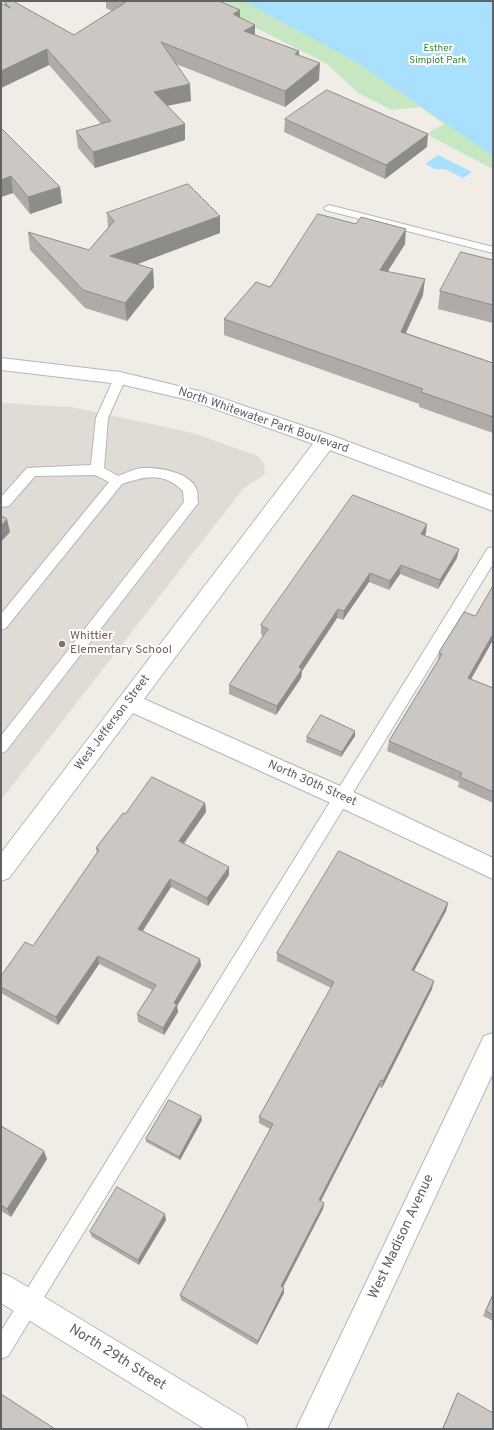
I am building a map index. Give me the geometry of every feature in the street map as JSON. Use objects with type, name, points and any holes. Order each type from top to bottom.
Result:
[{"type":"street","name":"North Whitewater Park Boulevard","points":[[1,364],[120,378],[197,396],[326,441],[493,504]]},
{"type":"street","name":"West Jefferson Street","points":[[1,871],[326,441]]},
{"type":"street","name":"North 30th Street","points":[[129,702],[341,796],[493,869]]},
{"type":"street","name":"West Madison Avenue","points":[[311,1429],[493,1045]]},
{"type":"street","name":"North 29th Street","points":[[1,1287],[234,1429]]},
{"type":"lane","points":[[329,208],[493,250]]},
{"type":"lane","points":[[97,470],[102,418],[120,378]]},
{"type":"lane","points":[[1,502],[4,503],[32,471],[97,470],[117,481]]},
{"type":"lane","points":[[1,624],[117,481],[141,473],[163,473],[180,480],[190,490],[191,503],[1,747]]},
{"type":"lane","points":[[1,1349],[493,552]]},
{"type":"shaded area","name":"Whittier Elementary School","points":[[1,403],[72,407],[193,433],[258,456],[264,463],[265,474],[243,489],[1,800]]},
{"type":"green space","name":"Esther Simplot Park","points":[[203,1],[493,1],[493,169],[426,134],[444,124],[420,107],[392,110],[358,93],[327,64]]},
{"type":"water","name":"Esther Simplot Park","points":[[243,1],[493,1],[493,156],[355,61]]},
{"type":"water","points":[[438,155],[472,172],[463,178],[445,169],[435,169],[425,164]]},
{"type":"building","points":[[4,1],[13,1],[74,35],[126,2],[125,1],[219,1],[240,10],[233,14],[255,25],[244,31],[299,51],[295,54],[320,63],[285,91],[161,42],[190,84],[154,92],[185,124],[93,152],[76,131],[111,121],[47,49],[1,71],[1,3],[10,8]]},
{"type":"building","points":[[327,90],[428,134],[386,165],[285,119]]},
{"type":"building","points":[[1,128],[60,187],[28,197],[11,176],[1,180]]},
{"type":"building","points":[[188,184],[220,216],[110,256],[153,269],[125,303],[83,290],[28,232],[89,250],[114,221],[107,213]]},
{"type":"building","points":[[318,214],[356,224],[361,217],[406,229],[380,270],[425,279],[401,332],[493,363],[493,417],[421,392],[423,389],[224,319],[256,282],[270,287]]},
{"type":"building","points":[[461,252],[493,260],[493,305],[440,291]]},
{"type":"building","points":[[353,495],[427,524],[421,534],[459,549],[440,580],[401,565],[390,581],[370,573],[344,611],[338,609],[299,667],[302,669],[277,706],[229,685],[268,629],[261,625]]},
{"type":"building","points":[[1,516],[7,519],[1,526]]},
{"type":"building","points":[[493,586],[493,634],[468,678],[493,688],[493,792],[460,777],[462,773],[389,741],[442,654],[439,652],[464,612],[475,616]]},
{"type":"building","points":[[321,715],[355,731],[342,752],[307,737]]},
{"type":"building","points":[[152,777],[205,803],[179,841],[229,867],[207,898],[170,879],[138,929],[200,959],[174,1003],[177,1004],[163,1028],[137,1014],[156,985],[98,956],[56,1017],[1,987],[1,976],[25,942],[33,946],[99,850],[96,848],[123,813],[125,814]]},
{"type":"building","points":[[339,851],[448,903],[412,970],[434,981],[383,1081],[381,1080],[319,1200],[324,1203],[281,1286],[284,1288],[258,1341],[180,1295],[273,1124],[259,1117],[334,982],[277,953]]},
{"type":"building","points":[[169,1100],[201,1116],[179,1157],[146,1139]]},
{"type":"building","points":[[1,1126],[44,1151],[7,1209],[1,1205]]},
{"type":"building","points":[[117,1187],[165,1214],[138,1260],[90,1232]]},
{"type":"building","points":[[493,1295],[493,1315],[486,1311]]},
{"type":"building","points":[[458,1393],[493,1413],[493,1429],[443,1429]]},
{"type":"building","points":[[1,1394],[55,1429],[1,1429]]},
{"type":"place","name":"Whittier Elementary School","points":[[62,644]]}]
